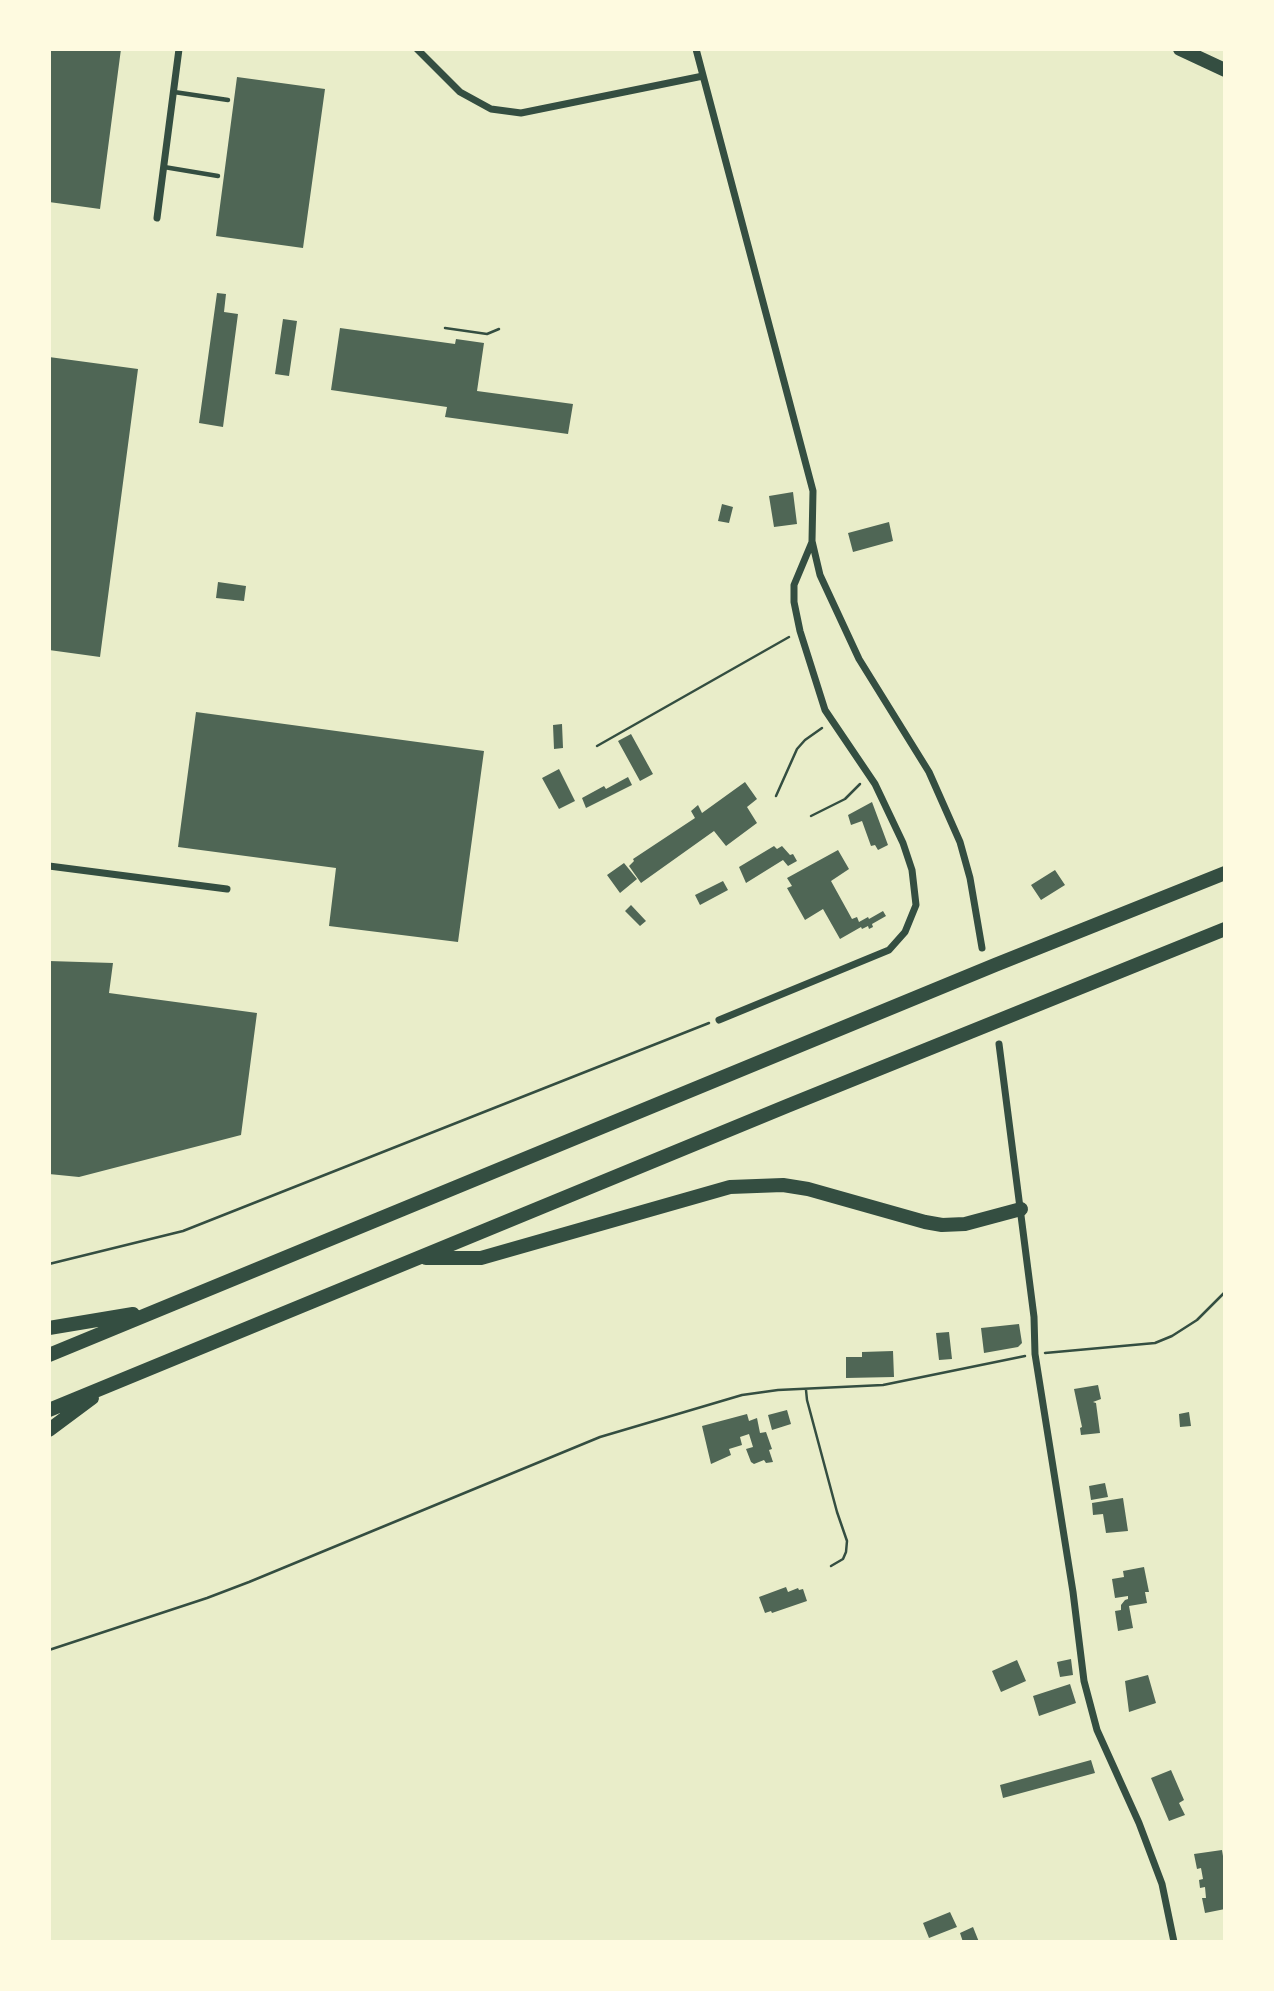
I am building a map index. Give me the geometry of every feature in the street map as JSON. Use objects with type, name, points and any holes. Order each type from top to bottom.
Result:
[{"type":"highway","points":[[1180,49],[1225,70]]},
{"type":"highway","points":[[49,1355],[1225,873]]},
{"type":"highway","points":[[49,1410],[1225,929]]},
{"type":"highway","points":[[418,1258],[481,1258],[730,1187],[783,1185],[808,1189],[942,1225],[965,1224],[1021,1209]]},
{"type":"highway","points":[[49,1328],[155,1311]]},
{"type":"highway","points":[[49,1430],[107,1386]]},
{"type":"street","points":[[157,218],[179,49]]},
{"type":"street","points":[[417,49],[460,92],[491,108],[521,113],[703,76]]},
{"type":"street","points":[[696,49],[813,491],[812,541],[820,575],[859,659],[929,772],[960,842],[970,878],[982,948]]},
{"type":"street","points":[[719,1020],[889,950],[905,932],[916,905],[912,870],[890,811],[825,710],[800,631],[794,602],[794,584],[812,541]]},
{"type":"street","points":[[49,866],[227,889]]},
{"type":"street","points":[[999,1044],[1034,1317],[1035,1354],[1073,1592],[1084,1681],[1097,1730],[1139,1823],[1162,1884],[1174,1942]]},
{"type":"lane","points":[[173,92],[229,100]]},
{"type":"lane","points":[[163,167],[218,176]]},
{"type":"path","points":[[445,328],[487,334],[499,329]]},
{"type":"path","points":[[597,746],[800,631]]},
{"type":"path","points":[[776,796],[797,749],[805,740],[832,722]]},
{"type":"path","points":[[811,816],[853,793],[861,780],[863,766]]},
{"type":"path","points":[[49,1264],[183,1231],[719,1020]]},
{"type":"path","points":[[49,1650],[249,1582],[600,1437],[742,1395],[883,1385],[1035,1354],[1155,1343],[1197,1320],[1225,1292]]},
{"type":"path","points":[[806,1389],[813,1425],[847,1541],[843,1559],[831,1566]]},
{"type":"building","points":[[49,49],[121,49],[100,209],[49,202]]},
{"type":"building","points":[[237,77],[325,89],[303,248],[216,236]]},
{"type":"building","points":[[217,293],[226,294],[224,312],[238,314],[223,427],[199,423]]},
{"type":"building","points":[[283,319],[297,321],[289,376],[275,374]]},
{"type":"building","points":[[340,328],[455,344],[456,339],[484,343],[477,391],[573,404],[568,434],[445,417],[447,407],[331,390]]},
{"type":"building","points":[[49,357],[138,369],[100,657],[49,650]]},
{"type":"building","points":[[793,492],[797,524],[774,527],[769,496]]},
{"type":"building","points":[[722,504],[733,507],[729,523],[718,521]]},
{"type":"building","points":[[889,522],[893,541],[853,552],[848,533]]},
{"type":"building","points":[[218,582],[246,586],[244,601],[216,598]]},
{"type":"building","points":[[196,712],[484,751],[458,942],[329,926],[336,868],[178,847]]},
{"type":"building","points":[[562,724],[563,748],[554,749],[553,725]]},
{"type":"building","points":[[631,734],[653,774],[640,781],[618,741]]},
{"type":"building","points":[[559,769],[575,801],[559,809],[542,778]]},
{"type":"building","points":[[628,777],[632,785],[586,808],[582,798]]},
{"type":"building","points":[[745,782],[757,799],[747,807],[757,823],[726,846],[714,831],[641,883],[629,866],[633,859],[695,818],[691,811],[698,805],[702,813]]},
{"type":"building","points":[[872,802],[888,845],[878,850],[875,845],[871,846],[862,821],[851,825],[848,815]]},
{"type":"building","points":[[774,846],[777,849],[782,846],[790,855],[793,854],[797,861],[788,866],[783,860],[746,883],[739,867]]},
{"type":"building","points":[[838,850],[849,869],[831,881],[852,919],[857,917],[859,922],[883,911],[886,916],[872,924],[873,927],[869,929],[868,926],[862,929],[861,927],[840,939],[823,909],[805,920],[787,888],[792,886],[787,878]]},
{"type":"building","points":[[624,863],[637,879],[620,893],[607,875]]},
{"type":"building","points":[[1055,870],[1065,885],[1041,900],[1031,885]]},
{"type":"building","points":[[723,881],[728,890],[700,905],[695,895]]},
{"type":"building","points":[[631,905],[646,921],[640,926],[625,911]]},
{"type":"building","points":[[49,961],[113,963],[109,993],[257,1013],[241,1135],[79,1177],[49,1174]]},
{"type":"building","points":[[1019,1324],[1022,1343],[1018,1347],[984,1353],[981,1328]]},
{"type":"building","points":[[949,1332],[952,1359],[939,1360],[936,1333]]},
{"type":"building","points":[[893,1351],[894,1377],[846,1378],[846,1357],[862,1357],[862,1352]]},
{"type":"building","points":[[1098,1385],[1101,1399],[1093,1402],[1096,1403],[1100,1433],[1081,1435],[1082,1427],[1074,1389]]},
{"type":"building","points":[[787,1410],[791,1424],[772,1430],[768,1415]]},
{"type":"building","points":[[1189,1412],[1191,1426],[1180,1427],[1179,1414]]},
{"type":"building","points":[[747,1414],[749,1421],[757,1418],[760,1433],[766,1432],[773,1462],[751,1462],[746,1449],[753,1447],[749,1434],[740,1437],[742,1445],[729,1449],[731,1455],[711,1464],[702,1426]]},
{"type":"building","points":[[1105,1483],[1108,1497],[1091,1500],[1089,1486]]},
{"type":"building","points":[[1123,1498],[1128,1531],[1106,1533],[1103,1514],[1093,1515],[1092,1503]]},
{"type":"building","points":[[1144,1567],[1149,1592],[1145,1592],[1147,1603],[1129,1606],[1133,1628],[1118,1631],[1115,1611],[1121,1610],[1121,1605],[1128,1596],[1115,1598],[1112,1579],[1124,1577],[1123,1571]]},
{"type":"building","points":[[786,1587],[788,1592],[803,1589],[807,1601],[765,1613],[759,1597]]},
{"type":"building","points":[[1071,1659],[1073,1675],[1060,1677],[1057,1662]]},
{"type":"building","points":[[1017,1660],[1026,1681],[1001,1692],[992,1671]]},
{"type":"building","points":[[1148,1675],[1156,1703],[1129,1712],[1125,1681]]},
{"type":"building","points":[[1070,1684],[1076,1703],[1039,1716],[1033,1696]]},
{"type":"building","points":[[1091,1760],[1095,1773],[1003,1798],[1000,1785]]},
{"type":"building","points":[[1171,1770],[1184,1800],[1179,1803],[1185,1815],[1169,1821],[1151,1778]]},
{"type":"building","points":[[1222,1850],[1225,1909],[1205,1913],[1202,1898],[1206,1898],[1205,1887],[1200,1888],[1199,1880],[1203,1879],[1201,1868],[1197,1869],[1194,1854]]},
{"type":"building","points":[[950,1912],[957,1927],[929,1938],[923,1923]]},
{"type":"building","points":[[973,1927],[979,1942],[963,1942],[960,1933]]}]
